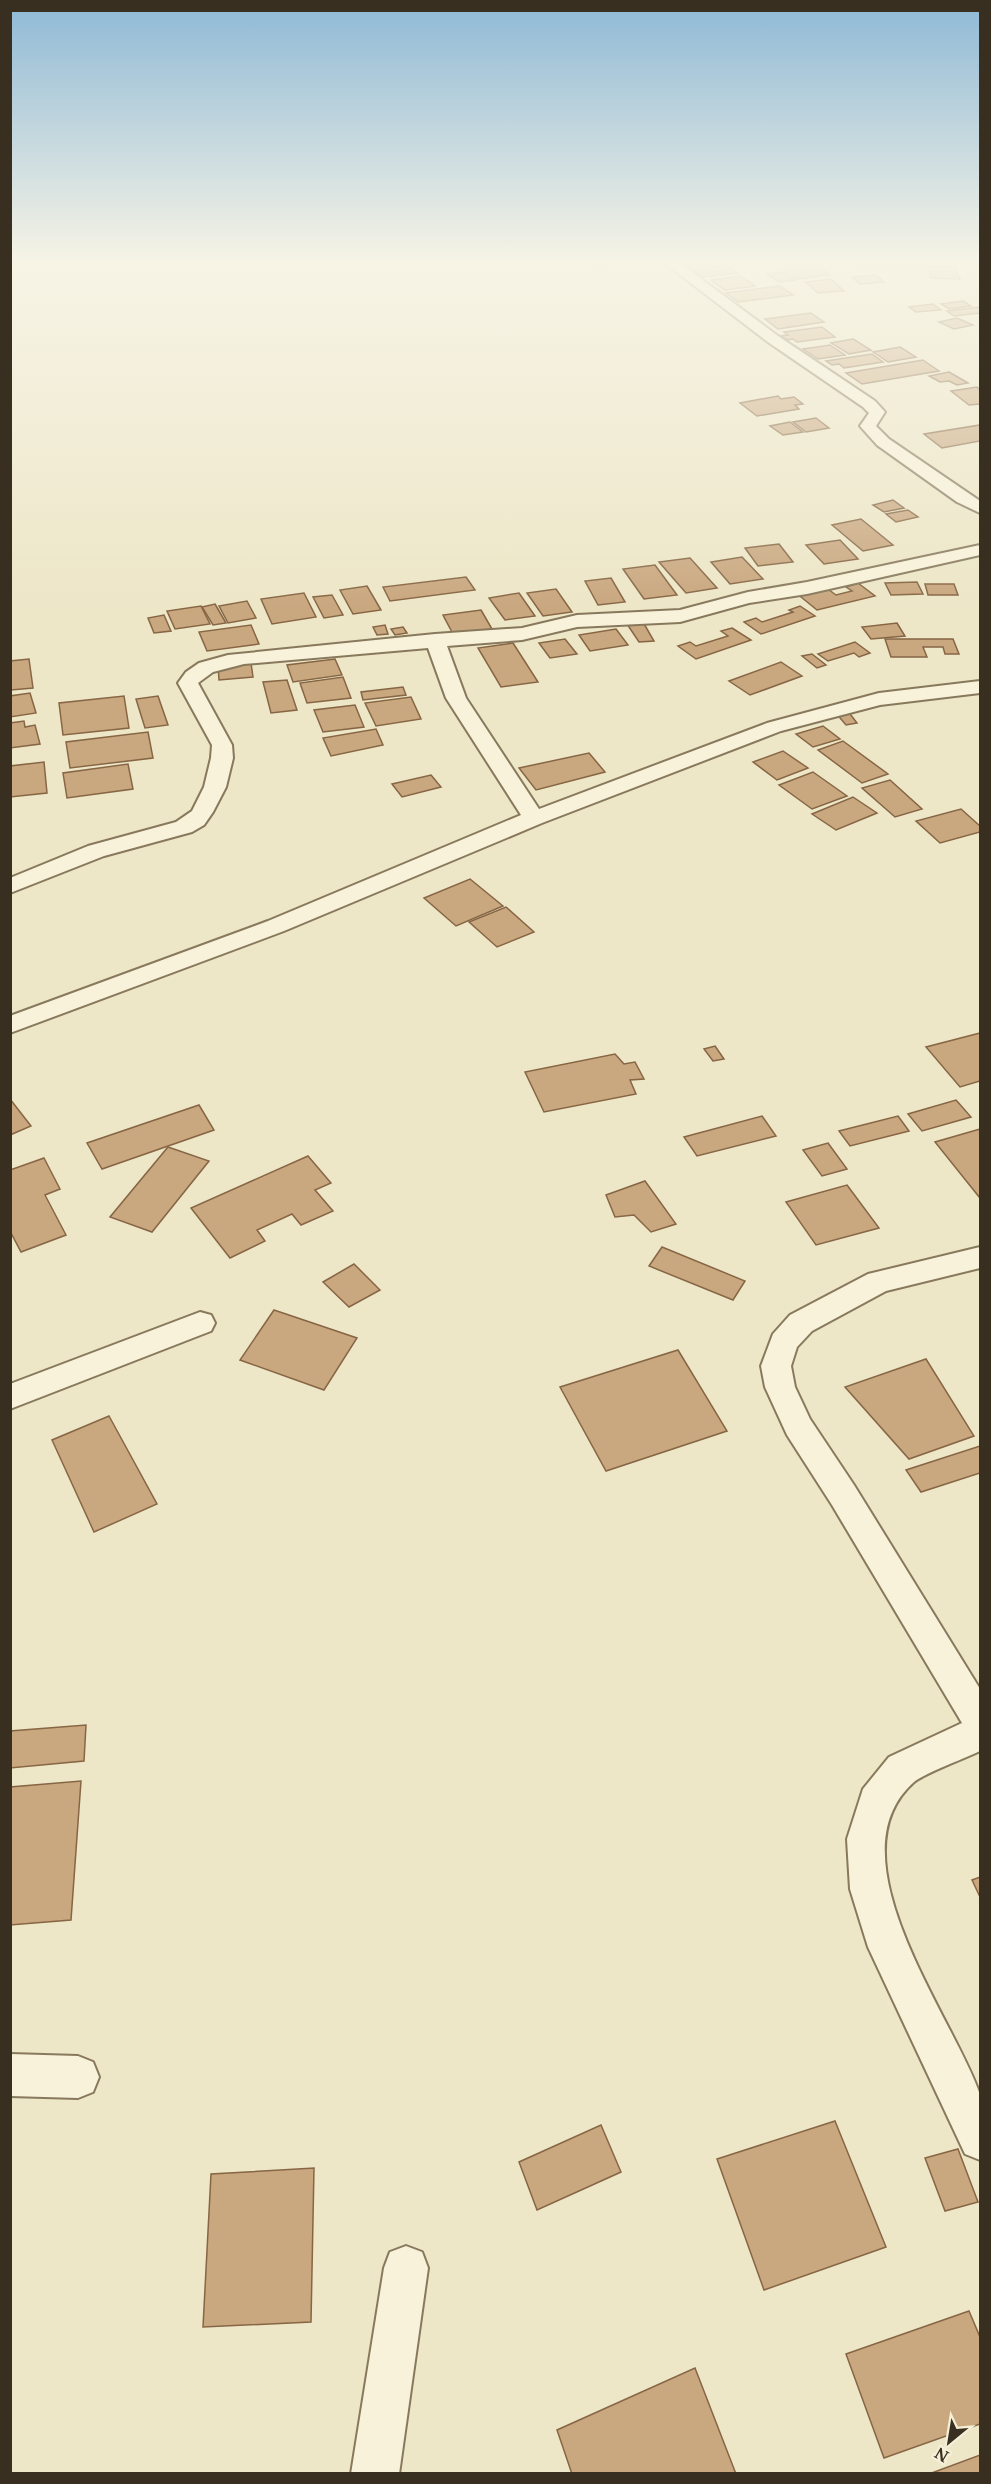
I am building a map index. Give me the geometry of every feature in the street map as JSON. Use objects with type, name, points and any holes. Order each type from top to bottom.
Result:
[{"type":"street","points":[[829,377],[877,412],[868,426],[873,435],[917,464],[951,491],[981,508]]},
{"type":"street","points":[[10,886],[96,850],[184,827],[196,820],[215,787],[222,758],[222,745],[188,683],[195,673],[208,665],[244,658],[522,634],[577,621],[680,616],[748,598],[807,588],[981,550]]},
{"type":"street","points":[[435,640],[456,698],[534,818]]},
{"type":"street","points":[[10,1025],[276,927],[534,818],[736,741],[829,711],[879,699],[981,687]]},
{"type":"street","points":[[981,1258],[878,1282],[801,1323],[784,1342],[776,1366],[780,1387],[798,1426],[981,1720]]},
{"type":"street","points":[[10,1397],[200,1323]]},
{"type":"street","points":[[981,1733],[902,1769],[876,1802],[866,1839],[869,1889],[888,1947],[981,2139]]},
{"type":"street","points":[[10,2075],[78,2077]]},
{"type":"street","points":[[375,2474],[406,2268]]},
{"type":"building","points":[[852,377],[904,377],[862,384]]},
{"type":"building","points":[[931,377],[957,377],[968,383],[957,385],[949,381],[940,382]]},
{"type":"building","points":[[977,387],[980,390],[980,404],[969,405],[951,391]]},
{"type":"building","points":[[778,396],[781,399],[794,397],[803,404],[795,405],[799,409],[757,416],[740,403]]},
{"type":"building","points":[[816,418],[829,428],[806,432],[793,422]]},
{"type":"building","points":[[790,422],[803,432],[783,435],[770,426]]},
{"type":"building","points":[[980,425],[980,441],[942,448],[924,434]]},
{"type":"building","points":[[893,500],[904,508],[884,512],[873,505]]},
{"type":"building","points":[[908,510],[918,517],[896,522],[886,514]]},
{"type":"building","points":[[861,519],[893,545],[863,551],[832,525]]},
{"type":"building","points":[[840,540],[858,559],[824,564],[806,545]]},
{"type":"building","points":[[779,544],[793,562],[758,566],[745,548]]},
{"type":"building","points":[[742,557],[763,579],[730,584],[711,562]]},
{"type":"building","points":[[690,558],[717,588],[686,593],[659,562]]},
{"type":"building","points":[[655,565],[677,595],[644,599],[623,569]]},
{"type":"building","points":[[466,577],[475,590],[390,601],[383,587]]},
{"type":"building","points":[[611,578],[625,602],[598,605],[585,581]]},
{"type":"building","points":[[917,582],[923,594],[891,595],[885,583]]},
{"type":"building","points":[[858,583],[875,596],[817,610],[796,593],[825,587],[836,595],[852,591],[846,587]]},
{"type":"building","points":[[925,584],[954,584],[958,595],[928,595]]},
{"type":"building","points":[[367,586],[381,610],[353,614],[340,590]]},
{"type":"building","points":[[556,589],[572,612],[543,616],[527,593]]},
{"type":"building","points":[[304,593],[316,617],[272,624],[261,599]]},
{"type":"building","points":[[519,593],[535,616],[505,620],[489,598]]},
{"type":"building","points":[[332,595],[343,615],[324,618],[313,597]]},
{"type":"building","points":[[247,601],[256,618],[228,623],[219,606]]},
{"type":"building","points":[[215,604],[226,623],[213,625],[202,607]]},
{"type":"building","points":[[201,606],[210,624],[175,629],[167,611]]},
{"type":"building","points":[[800,606],[815,616],[761,634],[744,622],[756,618],[762,622],[793,612],[789,610]]},
{"type":"building","points":[[481,610],[492,629],[453,634],[443,615]]},
{"type":"building","points":[[164,615],[171,631],[154,633],[148,618]]},
{"type":"building","points":[[643,622],[654,641],[639,642],[627,624]]},
{"type":"building","points":[[897,623],[905,636],[871,639],[862,627]]},
{"type":"building","points":[[251,625],[259,644],[207,651],[199,632]]},
{"type":"building","points":[[385,625],[388,634],[377,635],[373,627]]},
{"type":"building","points":[[403,627],[407,633],[395,635],[391,629]]},
{"type":"building","points":[[732,628],[751,640],[696,659],[678,646],[690,642],[696,646],[728,636],[721,631]]},
{"type":"building","points":[[616,629],[628,645],[590,651],[579,635]]},
{"type":"building","points":[[565,639],[577,654],[550,658],[539,643]]},
{"type":"building","points":[[885,639],[953,639],[959,654],[945,654],[943,647],[923,647],[927,657],[891,657]]},
{"type":"building","points":[[855,642],[870,653],[859,657],[854,653],[828,661],[818,654]]},
{"type":"building","points":[[513,643],[538,682],[501,687],[478,648]]},
{"type":"building","points":[[812,654],[826,665],[817,668],[802,656]]},
{"type":"building","points":[[29,659],[33,688],[11,690],[10,661]]},
{"type":"building","points":[[335,659],[342,675],[293,682],[287,665]]},
{"type":"building","points":[[781,662],[802,676],[750,695],[729,681]]},
{"type":"building","points":[[251,663],[253,677],[219,680],[218,666]]},
{"type":"building","points":[[343,677],[351,698],[307,703],[300,683]]},
{"type":"building","points":[[287,680],[297,710],[271,713],[263,682]]},
{"type":"building","points":[[403,687],[406,695],[363,700],[361,692]]},
{"type":"building","points":[[30,693],[36,713],[10,717],[10,696]]},
{"type":"building","points":[[124,696],[129,728],[63,735],[59,703]]},
{"type":"building","points":[[158,696],[168,725],[145,728],[136,699]]},
{"type":"building","points":[[411,697],[421,719],[376,726],[365,703]]},
{"type":"building","points":[[355,705],[364,727],[323,732],[314,710]]},
{"type":"building","points":[[847,710],[857,723],[846,725],[835,712]]},
{"type":"building","points":[[24,721],[25,727],[35,725],[40,744],[10,748],[10,723]]},
{"type":"building","points":[[823,726],[840,739],[813,747],[796,734]]},
{"type":"building","points":[[376,729],[383,745],[331,756],[323,738]]},
{"type":"building","points":[[148,732],[153,758],[70,768],[66,742]]},
{"type":"building","points":[[843,741],[888,774],[862,783],[818,750]]},
{"type":"building","points":[[783,751],[808,768],[777,780],[753,762]]},
{"type":"building","points":[[589,753],[605,772],[536,790],[519,768]]},
{"type":"building","points":[[44,762],[47,793],[10,797],[10,766]]},
{"type":"building","points":[[128,764],[133,789],[67,798],[63,773]]},
{"type":"building","points":[[813,772],[847,796],[812,809],[779,785]]},
{"type":"building","points":[[431,775],[441,787],[402,797],[392,784]]},
{"type":"building","points":[[890,780],[922,809],[895,817],[862,788]]},
{"type":"building","points":[[853,797],[877,813],[836,830],[812,814]]},
{"type":"building","points":[[961,809],[980,826],[980,832],[940,843],[916,821]]},
{"type":"building","points":[[470,879],[503,906],[456,926],[424,898]]},
{"type":"building","points":[[506,907],[534,932],[497,947],[469,922]]},
{"type":"building","points":[[980,1033],[980,1081],[960,1087],[926,1047]]},
{"type":"building","points":[[715,1046],[724,1059],[713,1061],[704,1049]]},
{"type":"building","points":[[615,1054],[624,1064],[635,1062],[644,1079],[630,1080],[636,1094],[544,1112],[525,1072]]},
{"type":"building","points":[[10,1099],[31,1126],[10,1135]]},
{"type":"building","points":[[956,1100],[971,1117],[922,1131],[908,1114]]},
{"type":"building","points":[[199,1105],[214,1130],[102,1169],[87,1143]]},
{"type":"building","points":[[762,1116],[776,1136],[697,1156],[684,1137]]},
{"type":"building","points":[[898,1116],[909,1131],[850,1146],[839,1131]]},
{"type":"building","points":[[980,1129],[980,1198],[935,1142]]},
{"type":"building","points":[[828,1143],[847,1169],[822,1176],[803,1150]]},
{"type":"building","points":[[168,1147],[209,1161],[152,1232],[110,1217]]},
{"type":"building","points":[[308,1156],[331,1183],[315,1190],[333,1211],[301,1225],[292,1214],[257,1230],[265,1241],[230,1258],[191,1208]]},
{"type":"building","points":[[44,1158],[60,1189],[45,1195],[66,1235],[21,1252],[10,1231],[10,1170]]},
{"type":"building","points":[[645,1181],[676,1224],[651,1232],[634,1215],[615,1217],[606,1195]]},
{"type":"building","points":[[847,1185],[879,1228],[816,1245],[786,1202]]},
{"type":"building","points":[[662,1247],[745,1281],[733,1300],[649,1266]]},
{"type":"building","points":[[354,1264],[380,1290],[349,1307],[323,1282]]},
{"type":"building","points":[[274,1310],[357,1338],[324,1390],[240,1360]]},
{"type":"building","points":[[678,1350],[727,1431],[606,1471],[560,1387]]},
{"type":"building","points":[[926,1359],[974,1436],[909,1459],[845,1387]]},
{"type":"building","points":[[109,1416],[157,1504],[94,1532],[52,1440]]},
{"type":"building","points":[[980,1446],[980,1473],[921,1492],[906,1470]]},
{"type":"building","points":[[86,1725],[84,1761],[10,1768],[10,1731]]},
{"type":"building","points":[[81,1781],[71,1920],[10,1925],[10,1787]]},
{"type":"building","points":[[980,1877],[980,1897],[972,1880]]},
{"type":"building","points":[[835,2121],[886,2247],[764,2290],[717,2159]]},
{"type":"building","points":[[601,2125],[621,2172],[537,2210],[519,2162]]},
{"type":"building","points":[[958,2149],[978,2202],[945,2211],[925,2158]]},
{"type":"building","points":[[314,2168],[311,2322],[203,2327],[211,2174]]},
{"type":"building","points":[[969,2311],[980,2337],[980,2424],[884,2458],[846,2354]]},
{"type":"building","points":[[695,2368],[736,2474],[572,2474],[557,2430]]},
{"type":"building","points":[[980,2455],[980,2474],[929,2474]]}]
